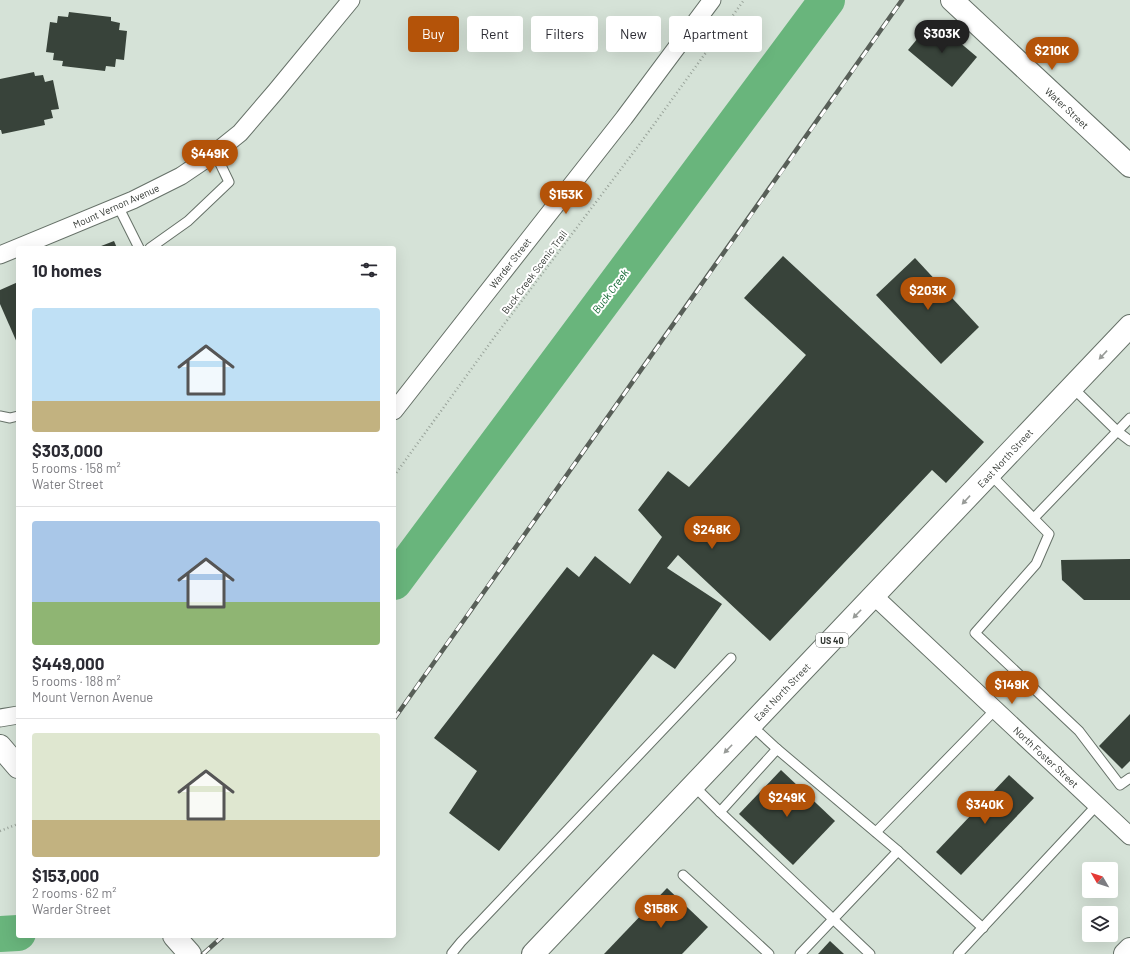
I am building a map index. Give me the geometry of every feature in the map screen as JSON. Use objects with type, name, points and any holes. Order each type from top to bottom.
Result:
[{"type":"main road","name":"Water Street","points":[[952,0],[1130,166]]},
{"type":"main road","name":"East North Street","points":[[533,954],[1130,326]]},
{"type":"main road","points":[[0,746],[16,765]]},
{"type":"main road","points":[[176,938],[190,954]]},
{"type":"main road","points":[[1125,954],[1130,949]]},
{"type":"street","name":"Mount Vernon Avenue","points":[[22,246],[133,200],[181,176],[215,153],[240,133],[350,0]]},
{"type":"street","name":"Warder Street","points":[[396,408],[624,118],[712,0]]},
{"type":"street","name":"Mount Vernon Avenue","points":[[0,255],[16,248]]},
{"type":"street","name":"North Foster Street","points":[[874,596],[1130,836]]},
{"type":"street","points":[[0,718],[16,715]]},
{"type":"lane","points":[[153,246],[188,221],[229,182],[215,153]]},
{"type":"lane","points":[[118,206],[138,246]]},
{"type":"lane","points":[[1072,387],[1118,431],[1130,440]]},
{"type":"lane","points":[[0,416],[10,418],[16,416]]},
{"type":"lane","points":[[1034,518],[1130,418]]},
{"type":"lane","points":[[990,474],[1049,534],[1036,564],[975,633],[1079,731],[1120,785],[1130,778]]},
{"type":"lane","points":[[453,954],[452,953],[461,942],[731,658]]},
{"type":"lane","points":[[876,832],[995,710]]},
{"type":"lane","points":[[751,725],[898,851],[983,928]]},
{"type":"lane","points":[[720,812],[778,749]]},
{"type":"lane","points":[[693,786],[870,954]]},
{"type":"lane","points":[[958,954],[1097,805]]},
{"type":"lane","points":[[800,954],[898,851]]},
{"type":"lane","points":[[683,875],[769,954]]},
{"type":"path","name":"Buck Creek Scenic Trail","points":[[396,473],[501,329],[639,145],[744,0]]},
{"type":"path","points":[[0,831],[16,825]]},
{"type":"building","points":[[69,12],[111,17],[111,21],[120,23],[119,30],[127,31],[124,60],[116,59],[115,67],[106,66],[105,71],[62,66],[63,61],[53,60],[54,53],[46,52],[50,22],[57,23],[58,16],[68,17]]},
{"type":"building","points":[[933,20],[977,57],[952,87],[908,50]]},
{"type":"building","points":[[34,72],[35,76],[43,75],[45,82],[53,80],[59,109],[51,110],[53,118],[44,120],[45,125],[2,134],[0,130],[0,79]]},
{"type":"building","points":[[114,241],[116,246],[101,246]]},
{"type":"building","points":[[783,256],[984,442],[946,483],[932,470],[770,641],[678,555],[667,568],[722,604],[675,669],[653,654],[499,851],[449,813],[477,771],[434,738],[567,567],[579,577],[595,556],[630,584],[662,537],[638,510],[668,471],[689,487],[806,355],[744,298]]},
{"type":"building","points":[[915,258],[979,327],[941,364],[876,295]]},
{"type":"building","points":[[16,283],[16,340],[0,304],[0,290]]},
{"type":"building","points":[[1130,559],[1130,600],[1084,600],[1062,580],[1061,560]]},
{"type":"building","points":[[1130,714],[1130,761],[1122,769],[1099,746]]},
{"type":"building","points":[[781,770],[835,821],[793,865],[739,814]]},
{"type":"building","points":[[1009,775],[1034,798],[961,875],[936,852]]},
{"type":"building","points":[[667,888],[708,927],[682,954],[604,954]]},
{"type":"building","points":[[830,941],[844,954],[818,954]]},
{"type":"waterway","name":"Buck Creek","points":[[396,579],[827,0]]},
{"type":"waterway","name":"Buck Creek","points":[[0,934],[16,933]]},
{"type":"railway","points":[[396,716],[902,0]]},
{"type":"railway","points":[[203,954],[221,938]]}]
